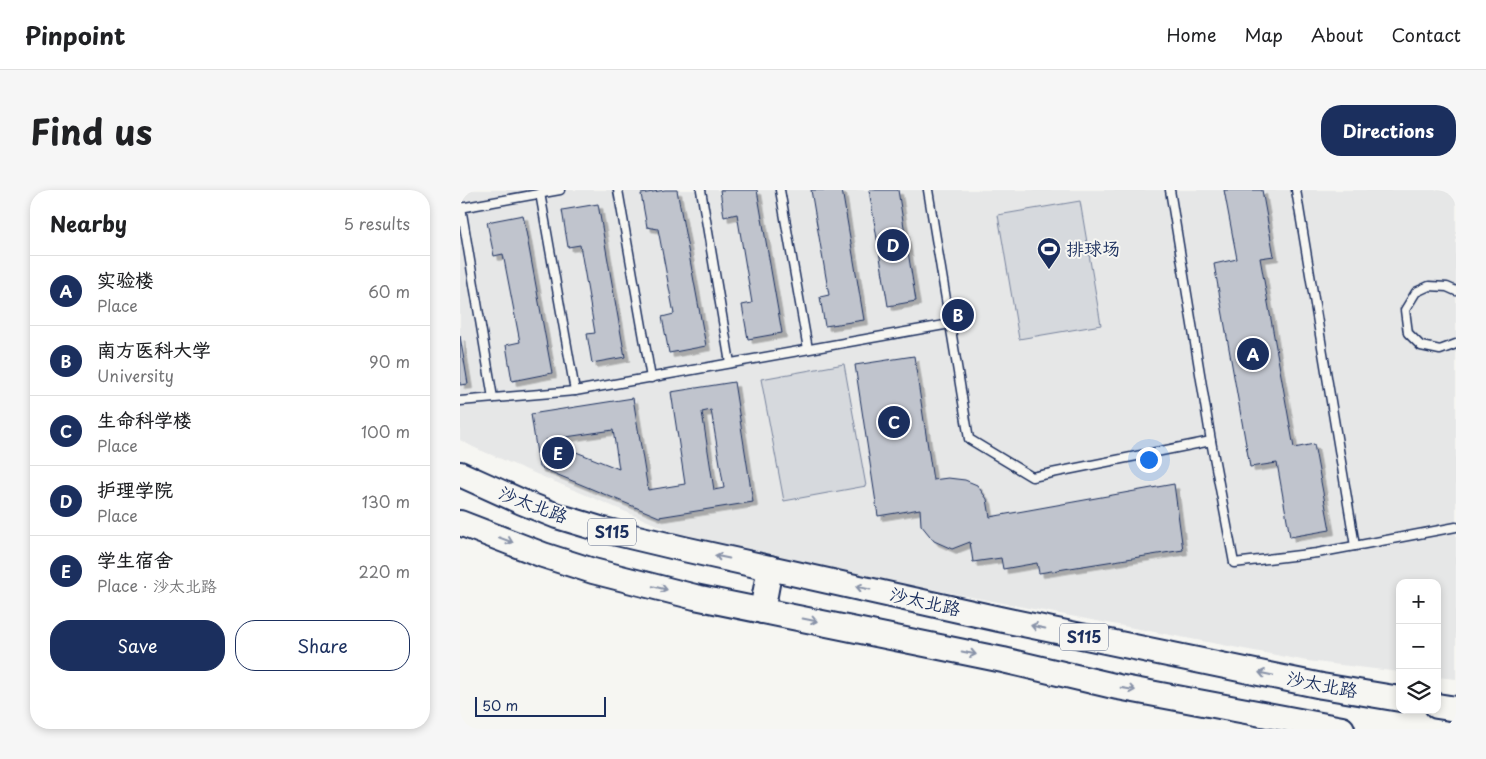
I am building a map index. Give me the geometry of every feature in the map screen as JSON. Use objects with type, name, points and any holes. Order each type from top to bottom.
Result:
[{"type":"main road","name":"沙太北路","points":[[460,474],[557,516],[619,533],[999,619],[1322,686],[1396,698]]},
{"type":"main road","name":"S115","points":[[460,523],[543,555],[593,571],[695,597],[1003,660],[1118,687],[1342,729]]},
{"type":"main road","points":[[762,611],[770,568]]},
{"type":"main road","points":[[1441,707],[1456,709]]},
{"type":"lane","points":[[493,398],[461,208],[560,190]]},
{"type":"lane","points":[[618,190],[651,378]]},
{"type":"lane","points":[[701,190],[730,363]]},
{"type":"lane","points":[[780,190],[808,349]]},
{"type":"lane","points":[[929,190],[969,439],[1032,477],[1211,441]]},
{"type":"lane","points":[[1170,190],[1211,441],[1234,563],[1317,553],[1456,527]]},
{"type":"lane","points":[[1296,190],[1355,546]]},
{"type":"lane","points":[[540,194],[575,392]]},
{"type":"lane","points":[[1456,292],[1448,287],[1429,286],[1416,292],[1405,310],[1408,333],[1421,346],[1440,350],[1456,344]]},
{"type":"lane","points":[[460,401],[575,392],[950,324]]},
{"type":"shaded area","points":[[460,190],[1456,190],[1456,679],[1441,677],[1441,579],[1396,579],[1396,672],[1307,661],[709,547],[460,440]]},
{"type":"shaded area","name":"排球场","points":[[1080,201],[1101,325],[1019,339],[998,215]]},
{"type":"shaded area","points":[[844,364],[866,486],[784,501],[761,379]]},
{"type":"building","points":[[677,190],[706,346],[669,353],[662,317],[674,314],[658,229],[647,227],[641,194]]},
{"type":"building","points":[[720,190],[757,190],[782,333],[748,339],[742,305],[752,303],[737,214],[724,217]]},
{"type":"building","points":[[811,190],[842,190],[864,320],[825,326],[820,297],[829,295]]},
{"type":"building","points":[[869,190],[898,190],[916,301],[888,306]]},
{"type":"building","points":[[1224,190],[1262,190],[1274,256],[1260,258],[1294,448],[1314,444],[1330,530],[1290,537],[1277,463],[1250,467],[1214,264],[1237,259]]},
{"type":"building","points":[[598,204],[625,357],[592,363],[587,334],[595,333],[580,245],[568,247],[562,210]]},
{"type":"building","points":[[523,215],[552,373],[512,381],[506,345],[520,342],[503,254],[494,256],[487,222]]},
{"type":"building","points":[[460,336],[468,384],[460,385]]},
{"type":"building","points":[[914,356],[933,480],[948,478],[965,480],[977,485],[987,499],[990,517],[1174,484],[1183,550],[1039,573],[1037,563],[1003,569],[1001,558],[973,562],[970,542],[952,549],[934,541],[921,525],[920,509],[878,516],[855,365]]},
{"type":"building","points":[[734,382],[753,502],[659,517],[539,467],[531,414],[633,398],[648,490],[685,484],[671,392]],"holes":[[[711,410],[724,488],[714,490],[702,412]],[[613,430],[619,469],[546,440]]]},
{"type":"place","name":"护理学院","points":[[893,245]]},
{"type":"place","name":"排球场","points":[[1049,270]]},
{"type":"place","name":"南方医科大学","points":[[958,315]]},
{"type":"place","name":"实验楼","points":[[1253,354]]},
{"type":"place","name":"生命科学楼","points":[[894,422]]},
{"type":"place","name":"学生宿舍","points":[[558,453]]}]
